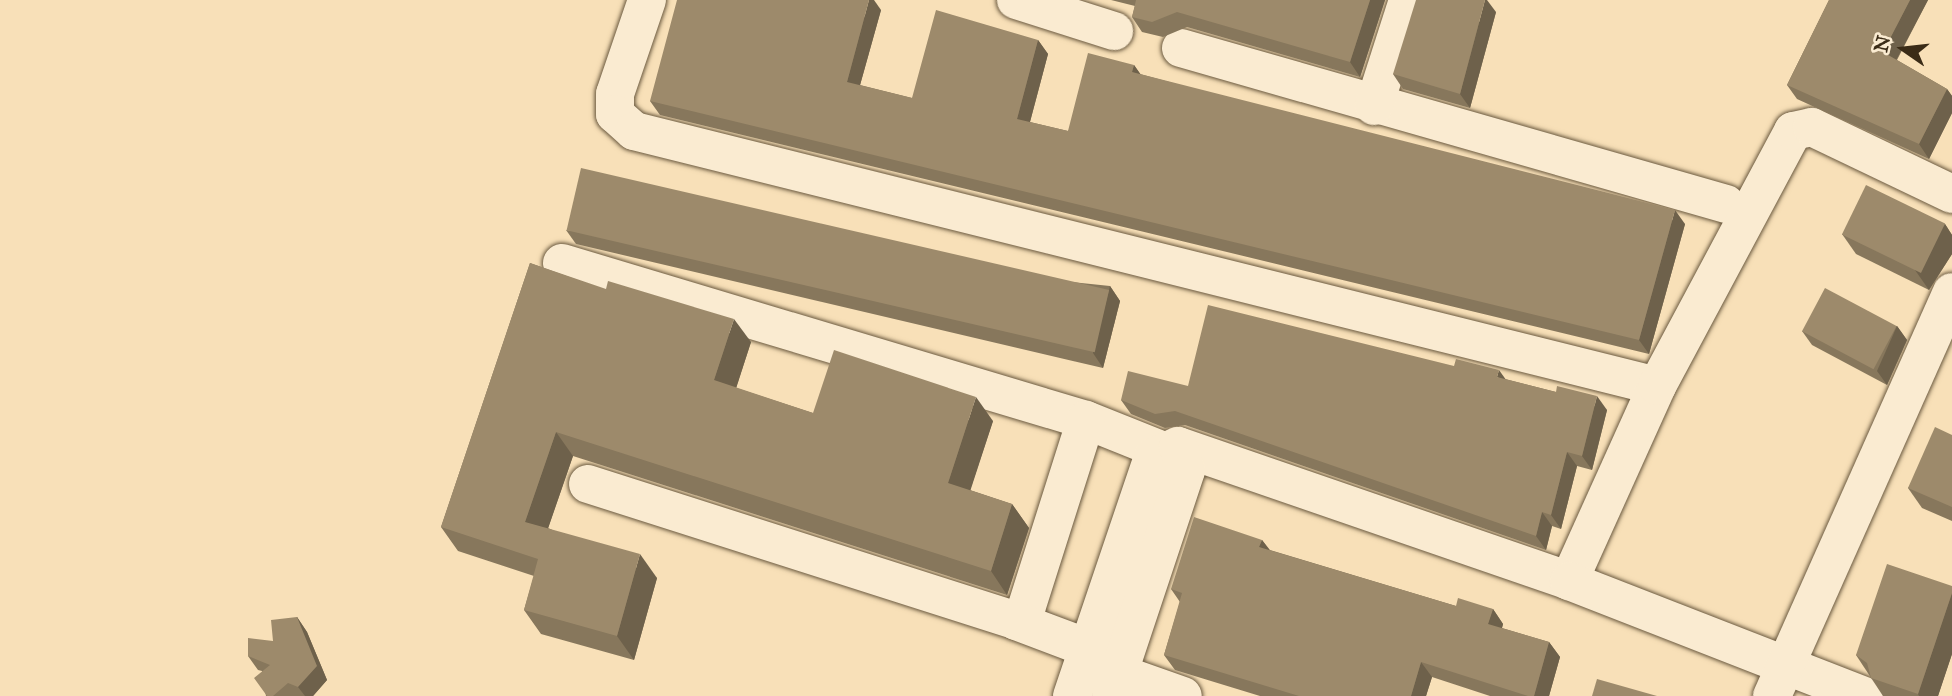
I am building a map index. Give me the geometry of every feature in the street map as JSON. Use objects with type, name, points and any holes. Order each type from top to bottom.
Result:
[{"type":"street","points":[[647,0],[615,94],[615,114],[634,131],[1657,386]]},
{"type":"street","points":[[1016,0],[1114,31]]},
{"type":"street","points":[[1374,106],[1408,0]]},
{"type":"street","points":[[1181,48],[1739,210]]},
{"type":"street","points":[[1569,581],[1739,210],[1802,127],[1952,194]]},
{"type":"street","points":[[562,262],[1086,420],[1166,452],[1569,581],[1778,680],[1864,696]]},
{"type":"street","points":[[1778,680],[1952,292]]},
{"type":"street","points":[[1016,621],[1026,609],[1086,420]]},
{"type":"street","points":[[1094,675],[1166,452]]},
{"type":"street","points":[[589,484],[1016,621],[1094,675],[1183,696]]},
{"type":"building","points":[[677,0],[869,0],[847,82],[912,98],[936,10],[1038,40],[1017,119],[1068,131],[1088,53],[1134,65],[1132,72],[1675,210],[1639,340],[650,101]]},
{"type":"building","points":[[1136,0],[1370,0],[1350,62],[1177,12],[1152,22],[1132,17]]},
{"type":"building","points":[[1416,0],[1485,0],[1460,94],[1393,74]]},
{"type":"building","points":[[1829,0],[1910,0],[1883,52],[1947,89],[1919,144],[1787,85]]},
{"type":"building","points":[[581,168],[1109,290],[1095,352],[567,230]]},
{"type":"building","points":[[1866,185],[1945,224],[1921,273],[1842,234]]},
{"type":"building","points":[[530,263],[606,289],[608,281],[734,319],[714,380],[813,413],[834,350],[976,397],[948,483],[1012,504],[991,571],[556,432],[525,522],[640,554],[617,636],[524,610],[538,559],[441,527]]},
{"type":"building","points":[[1825,288],[1897,326],[1874,369],[1802,331]]},
{"type":"building","points":[[1208,305],[1454,366],[1456,359],[1499,370],[1497,377],[1556,392],[1557,386],[1597,396],[1582,456],[1567,452],[1551,515],[1542,512],[1536,536],[1175,411],[1155,414],[1121,400],[1128,371],[1188,386]]},
{"type":"building","points":[[1935,427],[1952,435],[1952,507],[1908,488]]},
{"type":"building","points":[[1194,517],[1262,540],[1259,547],[1456,606],[1458,598],[1493,609],[1488,624],[1549,642],[1534,696],[1421,662],[1411,696],[1299,696],[1164,655],[1182,593],[1171,589]]},
{"type":"building","points":[[1887,564],[1952,586],[1952,593],[1918,694],[1871,678],[1867,663],[1856,655]]},
{"type":"building","points":[[297,617],[317,666],[298,687],[288,683],[273,696],[267,696],[254,678],[270,665],[248,656],[248,638],[273,641],[271,620]]},
{"type":"building","points":[[1597,679],[1657,696],[1592,696]]}]
